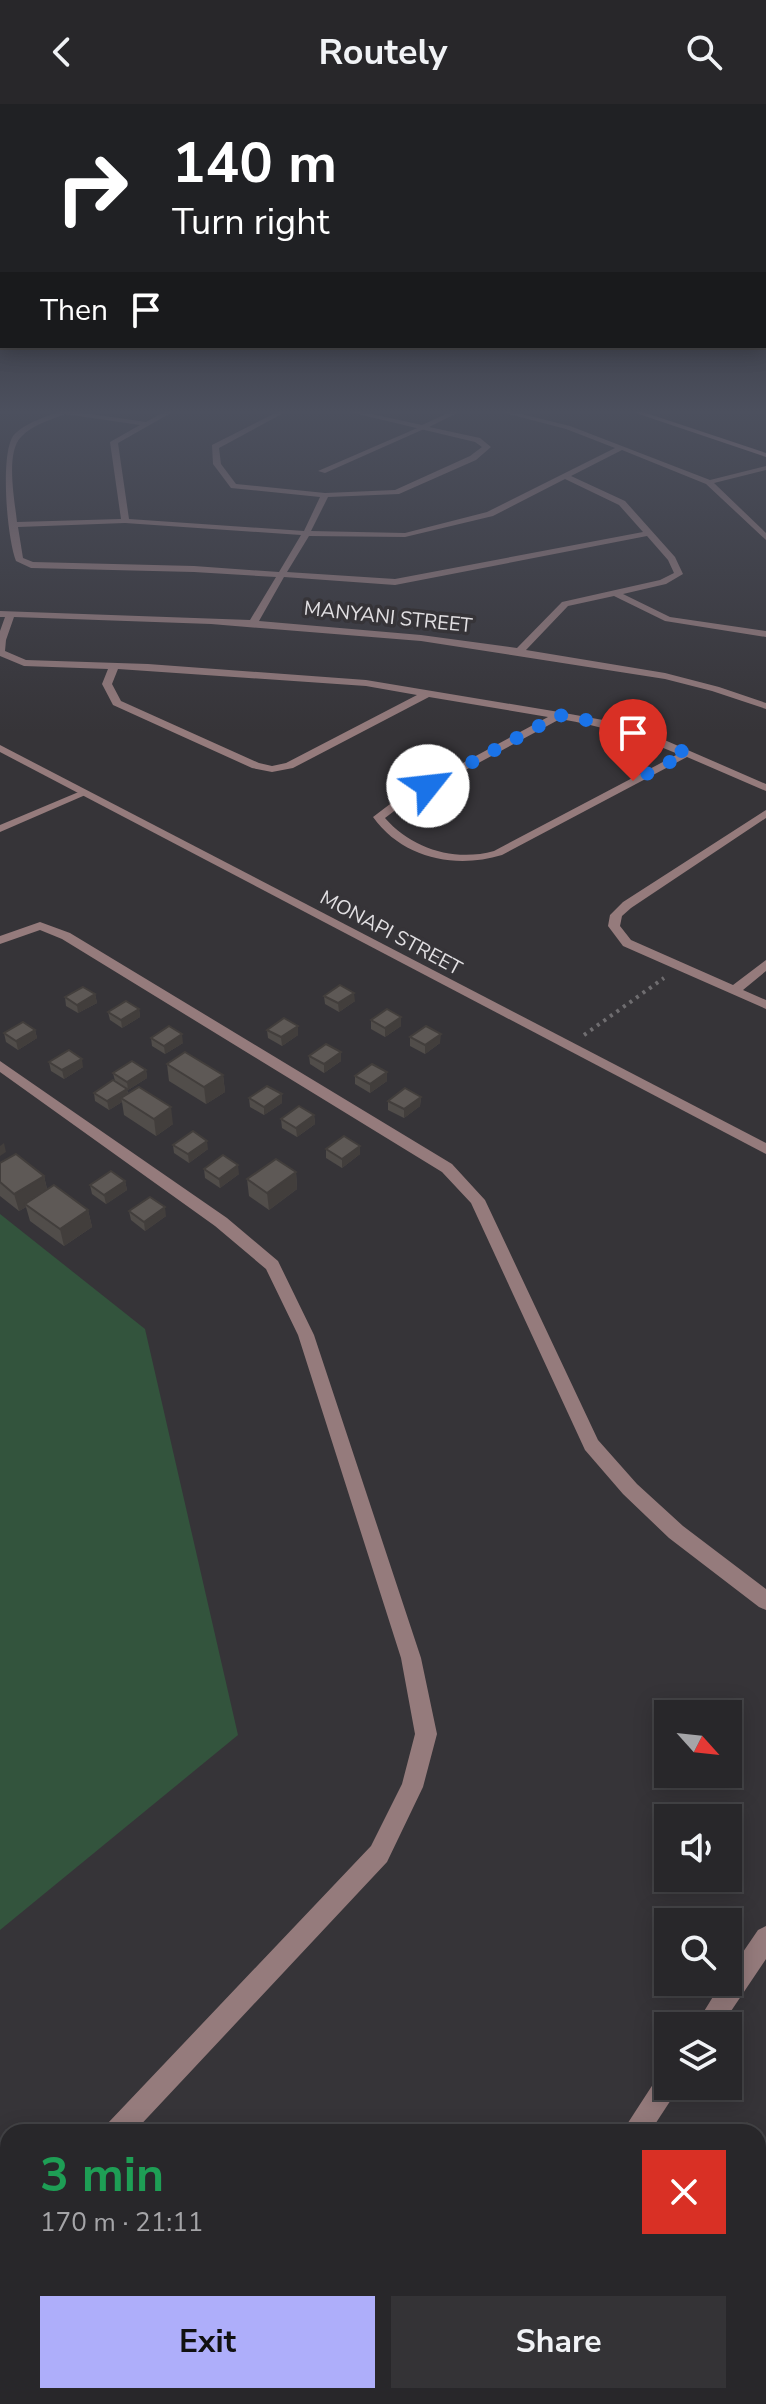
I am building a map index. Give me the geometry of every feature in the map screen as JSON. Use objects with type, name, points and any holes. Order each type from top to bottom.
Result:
[{"type":"street","points":[[14,517],[19,559],[31,565],[414,581],[649,533]]},
{"type":"street","points":[[254,621],[314,517]]},
{"type":"street","points":[[15,525],[125,521],[380,537],[478,517]]},
{"type":"street","points":[[520,651],[565,604],[663,582],[679,574],[633,517]]},
{"type":"street","points":[[745,517],[766,538]]},
{"type":"street","points":[[615,593],[668,619],[766,634]]},
{"type":"street","points":[[6,614],[0,652],[24,663],[366,683],[559,715],[603,723],[687,753],[766,788]]},
{"type":"street","name":"MANYANI STREET","points":[[6,614],[254,621],[417,636],[689,680],[766,706]]},
{"type":"street","points":[[114,666],[107,684],[117,703],[256,766],[272,769],[289,766],[428,693]]},
{"type":"street","points":[[559,715],[402,800],[379,817],[386,827],[437,857],[456,861],[476,860],[498,853],[687,753]]},
{"type":"street","name":"MONAPI STREET","points":[[0,748],[766,1149]]},
{"type":"street","points":[[0,829],[85,793]]},
{"type":"street","points":[[766,813],[616,915],[614,926],[627,943],[766,1005]]},
{"type":"street","points":[[0,940],[15,932],[40,926],[66,936],[447,1168],[477,1200],[591,1445],[630,1489],[676,1532],[766,1601]]},
{"type":"street","points":[[735,990],[766,964]]},
{"type":"street","points":[[0,1065],[221,1222],[272,1265],[306,1335],[411,1658],[426,1734],[412,1787],[379,1854],[125,2124]]},
{"type":"street","points":[[716,2012],[766,1938]]},
{"type":"street","points":[[640,2124],[657,2100]]},
{"type":"path","points":[[567,1047],[680,967]]},
{"type":"green space","points":[[0,1214],[145,1329],[238,1735],[0,1930]]},
{"type":"building","points":[[340,985],[354,993],[338,1003],[324,996]]},
{"type":"building","points":[[83,987],[95,994],[77,1005],[65,997]]},
{"type":"building","points":[[126,1001],[139,1009],[121,1020],[108,1012]]},
{"type":"building","points":[[387,1009],[401,1017],[385,1028],[371,1020]]},
{"type":"building","points":[[284,1018],[298,1026],[281,1037],[267,1030]]},
{"type":"building","points":[[23,1022],[35,1030],[16,1041],[4,1033]]},
{"type":"building","points":[[169,1026],[182,1034],[164,1046],[151,1038]]},
{"type":"building","points":[[426,1026],[441,1034],[425,1045],[410,1037]]},
{"type":"building","points":[[326,1044],[341,1052],[324,1064],[309,1056]]},
{"type":"building","points":[[69,1050],[82,1059],[62,1070],[49,1062]]},
{"type":"building","points":[[185,1052],[223,1075],[204,1087],[167,1064]]},
{"type":"building","points":[[132,1061],[146,1070],[127,1082],[113,1073]]},
{"type":"building","points":[[372,1064],[387,1072],[370,1084],[355,1076]]},
{"type":"building","points":[[113,1080],[127,1089],[107,1101],[94,1093]]},
{"type":"building","points":[[267,1086],[282,1094],[264,1107],[249,1098]]},
{"type":"building","points":[[139,1087],[171,1107],[154,1119],[121,1098]]},
{"type":"building","points":[[405,1088],[421,1097],[404,1109],[388,1101]]},
{"type":"building","points":[[299,1106],[314,1115],[296,1128],[281,1119]]},
{"type":"building","points":[[193,1131],[207,1141],[188,1154],[173,1145]]},
{"type":"building","points":[[344,1136],[360,1146],[342,1159],[326,1149]]},
{"type":"building","points":[[16,1154],[44,1176],[14,1194],[0,1182],[0,1163]]},
{"type":"building","points":[[223,1155],[238,1165],[219,1179],[204,1169]]},
{"type":"building","points":[[276,1159],[296,1172],[267,1193],[247,1179]]},
{"type":"building","points":[[111,1171],[125,1181],[104,1195],[90,1185]]},
{"type":"building","points":[[54,1185],[88,1210],[60,1229],[25,1204]]},
{"type":"building","points":[[150,1197],[165,1207],[144,1222],[129,1211]]},
{"type":"route","points":[[428,786],[559,715],[603,723],[687,753],[633,781]]}]
